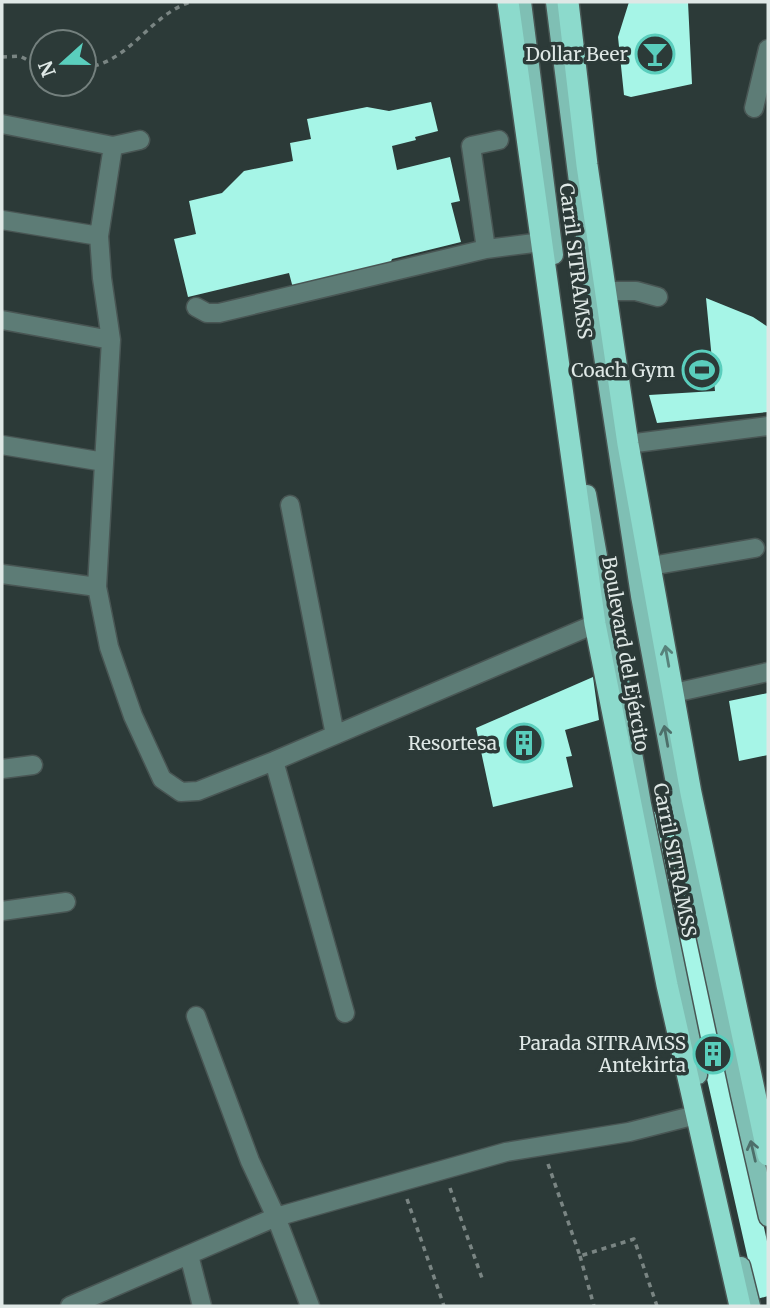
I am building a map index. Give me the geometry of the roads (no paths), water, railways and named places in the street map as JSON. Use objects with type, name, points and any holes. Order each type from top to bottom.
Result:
[{"type":"highway","name":"Boulevard del Ejército","points":[[508,2],[595,624],[667,985],[740,1306]]},
{"type":"highway","name":"Boulevard del Ejército","points":[[568,2],[587,165],[628,444],[691,793],[768,1150]]},
{"type":"main road","name":"Carril SITRAMSS","points":[[522,2],[571,393],[604,597],[666,921],[717,1165],[751,1306]]},
{"type":"main road","name":"Carril SITRAMSS","points":[[555,2],[587,252],[640,597],[689,858],[768,1217]]},
{"type":"street","points":[[754,107],[768,49]]},
{"type":"street","points":[[2,124],[113,146],[140,140]]},
{"type":"street","points":[[486,249],[471,146],[499,140]]},
{"type":"street","points":[[113,146],[99,236],[111,340],[97,587],[109,648],[133,716],[162,779],[181,792],[198,791],[595,624]]},
{"type":"street","points":[[2,220],[99,236]]},
{"type":"street","points":[[197,307],[207,313],[219,313],[486,249],[542,242]]},
{"type":"street","points":[[606,291],[636,291],[658,298]]},
{"type":"street","points":[[2,320],[111,340]]},
{"type":"street","points":[[628,444],[768,426]]},
{"type":"street","points":[[2,445],[104,462]]},
{"type":"street","points":[[290,505],[335,735]]},
{"type":"street","points":[[651,566],[755,548]]},
{"type":"street","points":[[2,574],[97,587]]},
{"type":"street","points":[[674,693],[768,672]]},
{"type":"street","points":[[274,761],[345,1013]]},
{"type":"street","points":[[2,769],[33,765]]},
{"type":"street","points":[[2,911],[66,902]]},
{"type":"street","points":[[196,1016],[250,1161],[276,1217],[310,1306]]},
{"type":"street","points":[[70,1306],[276,1217],[506,1152],[629,1132],[696,1115]]},
{"type":"street","points":[[189,1255],[202,1306]]},
{"type":"place","name":"Dollar Beer","points":[[655,54]]},
{"type":"place","name":"Coach Gym","points":[[702,370]]},
{"type":"place","name":"Resortesa","points":[[524,743]]},
{"type":"place","name":"Parada SITRAMSS Antekirta","points":[[713,1054]]}]
